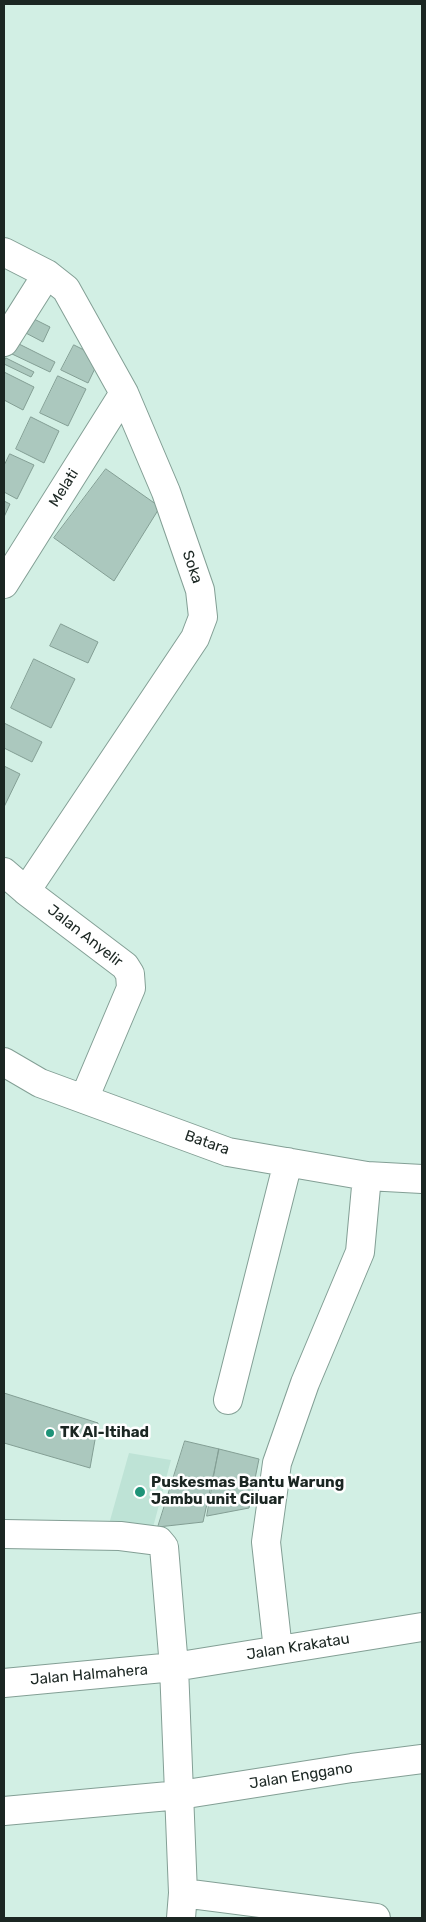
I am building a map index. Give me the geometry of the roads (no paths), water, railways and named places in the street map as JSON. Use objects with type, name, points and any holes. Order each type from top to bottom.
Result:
[{"type":"street","name":"Soka","points":[[4,252],[47,274],[66,289],[124,393],[166,492],[200,590],[203,617],[196,638],[26,891]]},
{"type":"street","points":[[4,342],[47,274]]},
{"type":"street","name":"Melati","points":[[4,584],[124,393]]},
{"type":"street","name":"Jalan Anyelir","points":[[4,872],[26,891],[125,966],[130,974],[131,988],[84,1099]]},
{"type":"street","name":"Batara","points":[[4,1062],[40,1083],[228,1152],[367,1176],[422,1179]]},
{"type":"street","points":[[228,1400],[288,1162]]},
{"type":"street","points":[[278,1650],[266,1542],[277,1463],[305,1383],[360,1252],[367,1176]]},
{"type":"street","points":[[4,1534],[120,1536],[159,1541],[164,1547],[174,1667],[180,1795],[182,1906],[376,1918]]},
{"type":"street","name":"Jalan Krakatau","points":[[174,1667],[422,1627]]},
{"type":"street","name":"Jalan Halmahera","points":[[4,1683],[174,1667]]},
{"type":"street","name":"Jalan Enggano","points":[[4,1811],[180,1795],[352,1768],[422,1760]]},
{"type":"place","name":"TK Al-Itihad","points":[[50,1433]]},
{"type":"place","name":"Puskesmas Bantu Warung Jambu unit Ciluar","points":[[140,1492]]}]
